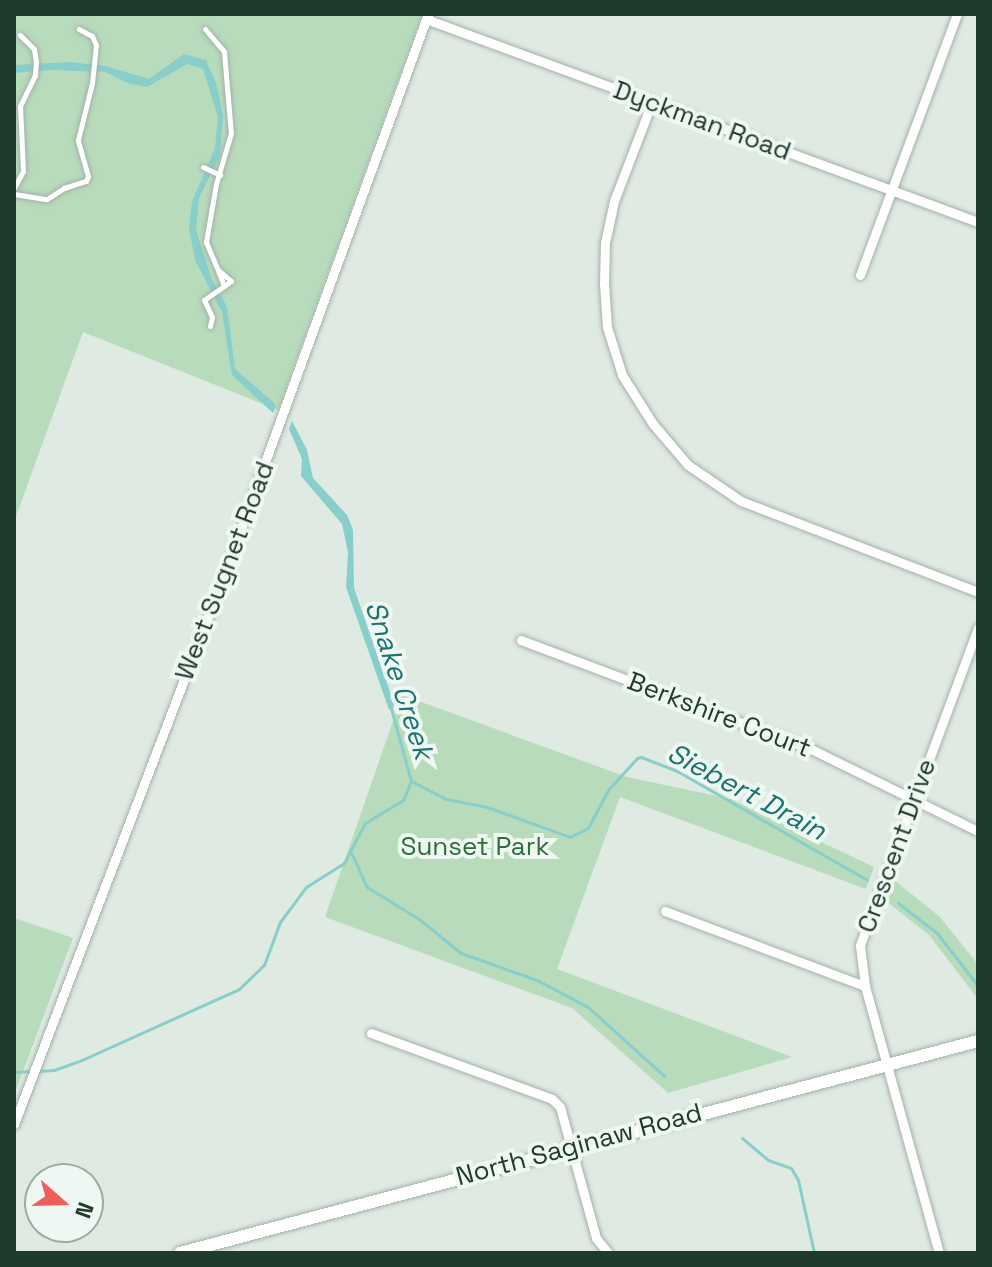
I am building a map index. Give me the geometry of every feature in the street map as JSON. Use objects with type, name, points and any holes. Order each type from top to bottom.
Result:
[{"type":"main road","name":"North Saginaw Road","points":[[180,1253],[978,1041]]},
{"type":"street","points":[[860,275],[957,14]]},
{"type":"street","name":"Dyckman Road","points":[[427,17],[978,222]]},
{"type":"street","name":"West Sugnet Road","points":[[14,1124],[242,527],[427,17]]},
{"type":"street","points":[[652,102],[614,201],[605,243],[604,283],[607,327],[622,375],[653,424],[688,465],[741,501],[978,592]]},
{"type":"street","name":"Crescent Drive","points":[[939,1253],[865,986],[860,945],[978,628]]},
{"type":"street","name":"Berkshire Court","points":[[521,640],[809,748],[978,831]]},
{"type":"street","points":[[665,911],[865,986]]},
{"type":"street","points":[[371,1033],[552,1099],[560,1107],[596,1238],[608,1253]]},
{"type":"lane","points":[[20,35],[34,49],[36,62],[35,75],[20,106],[23,171],[14,191],[47,199],[64,188],[86,181],[87,169],[78,140],[94,73],[96,45],[92,36],[79,29]]},
{"type":"lane","points":[[205,29],[224,52],[231,133],[206,242],[218,270],[231,281],[204,300],[212,317],[210,326]]},
{"type":"lane","points":[[203,167],[220,175]]},
{"type":"green space","points":[[14,14],[422,14],[278,410],[83,332],[14,522]]},
{"type":"green space","name":"Sunset Park","points":[[402,695],[627,777],[731,799],[874,867],[866,889],[620,797],[557,969],[792,1057],[668,1093],[572,1008],[325,917]]},
{"type":"green space","points":[[894,880],[940,917],[976,962],[978,999],[929,935],[886,901]]},
{"type":"green space","points":[[14,918],[73,938],[14,1095]]},
{"type":"water","points":[[184,54],[206,60],[217,86],[223,116],[220,156],[199,198],[196,230],[211,277],[227,307],[235,369],[273,402],[276,406],[273,413],[232,375],[222,312],[195,260],[189,228],[192,202],[215,148],[218,117],[203,69],[187,64],[147,87],[127,83],[105,72],[51,70],[14,73],[14,65],[69,62],[106,66],[149,79]]},
{"type":"water","points":[[292,421],[307,450],[313,478],[347,515],[353,530],[354,588],[395,706],[389,710],[346,587],[348,552],[342,524],[301,476],[302,459],[289,429]]},
{"type":"waterway","name":"Snake Creek","points":[[38,1071],[54,1070],[84,1059],[239,989],[264,965],[280,922],[306,887],[344,863],[365,823],[403,800],[411,781],[390,705]]},
{"type":"waterway","name":"Siebert Drain","points":[[413,782],[446,799],[487,807],[570,837],[588,828],[608,790],[641,757],[677,771],[867,880]]},
{"type":"waterway","points":[[352,854],[367,887],[419,919],[461,953],[539,981],[588,1007],[664,1076]]},
{"type":"waterway","name":"Siebert Drain","points":[[898,903],[937,933],[978,986]]},
{"type":"waterway","name":"Snake Creek","points":[[14,1072],[30,1071]]},
{"type":"waterway","points":[[742,1138],[768,1160],[791,1168],[798,1180],[814,1253]]}]
